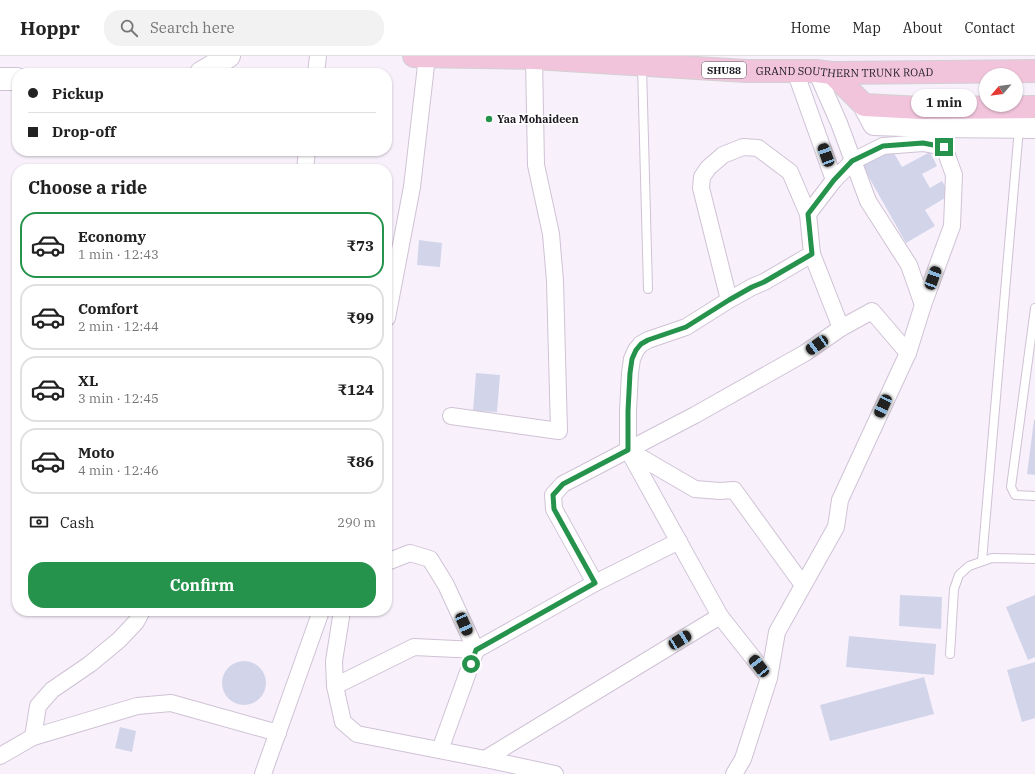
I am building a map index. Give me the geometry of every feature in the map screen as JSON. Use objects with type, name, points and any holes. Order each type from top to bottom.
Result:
[{"type":"main road","name":"GRAND SOUTHERN TRUNK ROAD","points":[[421,56],[534,58],[746,71],[1035,71]]},
{"type":"main road","points":[[814,72],[864,105],[920,108],[1035,107]]},
{"type":"street","points":[[209,68],[229,56]]},
{"type":"street","points":[[317,68],[318,56]]},
{"type":"street","points":[[392,292],[412,187],[421,56]]},
{"type":"street","points":[[451,416],[559,431],[555,281],[551,234],[536,165],[534,58]]},
{"type":"street","points":[[814,72],[839,123],[868,201],[909,265],[924,305]]},
{"type":"street","points":[[814,72],[834,180]]},
{"type":"street","points":[[0,79],[12,79]]},
{"type":"street","points":[[864,105],[874,124],[1027,127]]},
{"type":"street","points":[[734,774],[743,759],[769,678],[777,632],[836,527],[840,500],[908,353],[952,226],[954,175],[944,147],[923,143],[883,146],[852,161],[834,180],[808,214]]},
{"type":"street","points":[[729,300],[701,188],[702,177],[708,168],[723,155],[743,147],[758,148],[790,172],[808,214],[812,254],[841,328]]},
{"type":"street","points":[[769,678],[720,616],[628,450],[630,373],[632,359],[636,350],[641,344],[648,340],[686,327],[729,300],[764,282],[812,254]]},
{"type":"street","points":[[595,583],[554,509],[553,495],[563,484],[695,415],[805,353],[841,328],[872,311],[908,353]]},
{"type":"street","points":[[628,450],[695,489],[720,491],[734,490],[803,585]]},
{"type":"street","points":[[335,686],[414,646],[476,650],[595,583],[679,541]]},
{"type":"street","points":[[392,560],[410,553],[430,559],[446,585],[476,650],[440,750]]},
{"type":"street","points":[[33,737],[38,706],[52,690],[90,664],[119,640],[136,622],[139,616]]},
{"type":"street","points":[[263,774],[319,616]]},
{"type":"street","points":[[341,616],[334,661],[335,686],[343,722],[357,734],[555,774]]},
{"type":"street","points":[[485,759],[720,616]]},
{"type":"street","points":[[0,756],[33,737],[137,706],[172,703],[278,733]]},
{"type":"lane","points":[[642,65],[648,289]]},
{"type":"lane","points":[[982,561],[1027,127]]},
{"type":"lane","points":[[1035,308],[1010,487],[1015,495],[1035,496]]},
{"type":"lane","points":[[950,654],[954,589],[959,575],[969,566],[992,558],[1035,559]]},
{"type":"building","points":[[891,148],[902,167],[930,152],[937,166],[922,174],[930,188],[942,181],[950,195],[925,210],[935,226],[906,243],[862,165]]},
{"type":"building","points":[[419,240],[442,243],[440,267],[417,265]]},
{"type":"building","points":[[476,373],[500,375],[497,412],[473,411]]},
{"type":"building","points":[[1035,420],[1035,475],[1027,474]]},
{"type":"building","points":[[900,595],[942,597],[941,629],[899,626]]},
{"type":"building","points":[[1035,595],[1035,657],[1028,660],[1006,607]]},
{"type":"building","points":[[849,636],[936,644],[934,675],[846,667]]},
{"type":"building","points":[[248,661],[253,662],[260,667],[265,674],[265,692],[260,699],[253,704],[240,705],[235,704],[228,699],[223,692],[222,679],[223,674],[228,667],[235,662]]},
{"type":"building","points":[[1035,662],[1035,718],[1022,722],[1007,670]]},
{"type":"building","points":[[924,677],[934,714],[830,741],[820,705]]},
{"type":"building","points":[[120,727],[136,731],[132,752],[115,748]]},
{"type":"place","name":"Yaa Mohaideen","points":[[489,119]]},
{"type":"route","points":[[471,664],[476,650],[595,583],[554,509],[553,495],[563,484],[628,450],[630,373],[632,359],[636,350],[641,344],[648,340],[686,327],[729,300],[764,282],[812,254],[808,214],[834,180],[852,161],[883,146],[923,143],[944,147]]}]
